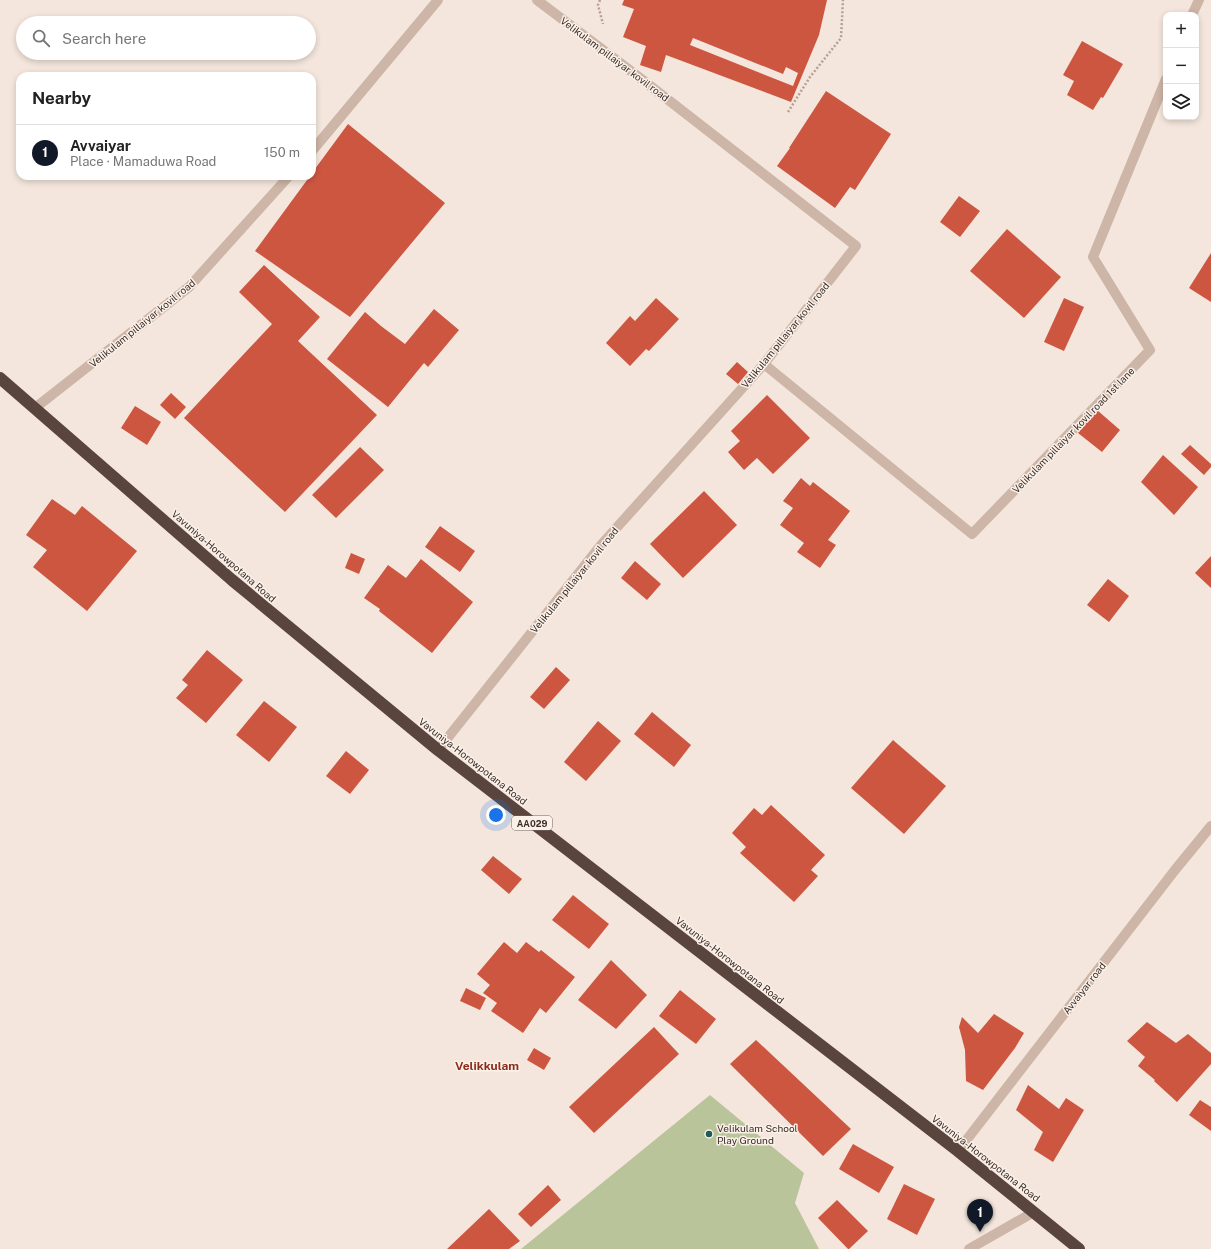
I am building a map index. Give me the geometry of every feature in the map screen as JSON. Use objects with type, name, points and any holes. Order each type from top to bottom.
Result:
[{"type":"highway","name":"Vavuniya-Horowpotana Road","points":[[0,378],[232,580],[438,750],[958,1151],[1079,1249]]},
{"type":"street","points":[[316,146],[438,0]]},
{"type":"street","name":"Velikulam pillaiyar kovil road","points":[[438,750],[601,545],[764,364],[856,246],[537,0]]},
{"type":"street","points":[[1193,12],[1199,0]]},
{"type":"street","name":"Velikulam pillaiyar kovil road 1st lane","points":[[764,364],[972,534],[1150,350],[1093,257],[1164,84]]},
{"type":"street","name":"Velikulam pillaiyar kovil road","points":[[35,408],[189,287],[285,180]]},
{"type":"street","name":"Avvaiyar road","points":[[958,1151],[1165,883],[1211,826]]},
{"type":"street","points":[[969,1249],[1034,1212]]},
{"type":"path","points":[[788,112],[810,77],[841,38],[844,0]]},
{"type":"green space","name":"Velikulam School Play Ground","points":[[710,1095],[804,1173],[795,1203],[819,1249],[521,1249]]},
{"type":"building","points":[[624,0],[827,0],[819,35],[791,102],[666,55],[661,72],[640,65],[646,46],[623,37],[634,9],[622,5]],"holes":[[[693,38],[783,74],[786,67],[798,73],[793,86],[690,45]]]},
{"type":"building","points":[[1082,41],[1123,64],[1103,98],[1101,97],[1093,110],[1067,95],[1074,81],[1063,75]]},
{"type":"building","points":[[826,91],[891,134],[855,190],[850,187],[835,208],[777,166]]},
{"type":"building","points":[[348,124],[445,203],[350,317],[255,251],[307,180],[316,180],[316,168]]},
{"type":"building","points":[[959,196],[980,211],[960,237],[940,222]]},
{"type":"building","points":[[1007,229],[1061,277],[1024,318],[970,271]]},
{"type":"building","points":[[1211,253],[1211,302],[1189,288]]},
{"type":"building","points":[[264,265],[320,317],[298,341],[377,415],[285,512],[184,418],[272,324],[239,292]]},
{"type":"building","points":[[656,298],[679,319],[649,351],[646,349],[630,366],[606,343],[630,316],[635,321]]},
{"type":"building","points":[[1064,298],[1084,307],[1064,351],[1044,342]]},
{"type":"building","points":[[434,309],[459,330],[428,367],[424,363],[388,407],[327,359],[365,312],[405,344]]},
{"type":"building","points":[[737,362],[748,372],[738,384],[726,374]]},
{"type":"building","points":[[171,393],[186,407],[175,419],[160,405]]},
{"type":"building","points":[[767,395],[810,438],[773,474],[757,458],[744,470],[728,452],[740,441],[731,431]]},
{"type":"building","points":[[135,406],[161,422],[147,445],[121,428]]},
{"type":"building","points":[[1097,410],[1120,430],[1102,452],[1078,433]]},
{"type":"building","points":[[1190,445],[1211,464],[1211,467],[1204,475],[1181,454]]},
{"type":"building","points":[[360,447],[384,470],[336,518],[312,495]]},
{"type":"building","points":[[1163,455],[1198,487],[1174,515],[1141,482]]},
{"type":"building","points":[[801,478],[810,486],[813,482],[850,511],[828,540],[836,545],[820,568],[797,552],[804,543],[780,525],[793,508],[783,501]]},
{"type":"building","points":[[704,491],[737,525],[683,578],[650,544]]},
{"type":"building","points":[[52,499],[75,515],[82,506],[137,551],[87,611],[33,567],[47,550],[26,535]]},
{"type":"building","points":[[440,526],[475,551],[460,572],[425,547]]},
{"type":"building","points":[[351,553],[365,559],[359,574],[345,568]]},
{"type":"building","points":[[1211,556],[1211,588],[1195,573]]},
{"type":"building","points":[[421,559],[473,602],[432,653],[379,611],[380,609],[364,598],[388,565],[406,578]]},
{"type":"building","points":[[635,561],[661,584],[647,600],[621,578]]},
{"type":"building","points":[[1108,579],[1129,596],[1109,622],[1087,605]]},
{"type":"building","points":[[207,650],[243,680],[206,723],[176,698],[188,685],[182,680]]},
{"type":"building","points":[[556,667],[570,680],[544,709],[530,697]]},
{"type":"building","points":[[264,701],[297,727],[269,762],[236,735]]},
{"type":"building","points":[[652,712],[691,745],[674,767],[634,734]]},
{"type":"building","points":[[598,721],[621,741],[586,781],[564,762]]},
{"type":"building","points":[[893,740],[946,786],[904,834],[851,788]]},
{"type":"building","points":[[346,751],[369,770],[350,794],[326,776]]},
{"type":"building","points":[[771,805],[825,855],[811,870],[818,876],[794,902],[740,853],[746,847],[732,833],[754,808],[762,815]]},
{"type":"building","points":[[493,856],[522,879],[509,894],[481,870]]},
{"type":"building","points":[[573,895],[609,924],[589,949],[552,920]]},
{"type":"building","points":[[504,942],[517,953],[526,942],[539,952],[541,950],[575,977],[546,1013],[540,1008],[523,1033],[491,1011],[497,1003],[483,993],[490,985],[477,974]]},
{"type":"building","points":[[611,960],[647,995],[616,1029],[578,1000]]},
{"type":"building","points":[[466,988],[486,998],[480,1010],[460,1001]]},
{"type":"building","points":[[680,990],[716,1019],[696,1044],[659,1016]]},
{"type":"building","points":[[994,1014],[1024,1033],[1015,1048],[983,1090],[966,1081],[965,1050],[959,1027],[962,1017],[978,1033]]},
{"type":"building","points":[[1147,1022],[1176,1043],[1188,1034],[1211,1053],[1211,1064],[1177,1102],[1154,1081],[1155,1080],[1138,1066],[1145,1057],[1127,1041]]},
{"type":"building","points":[[654,1027],[679,1054],[594,1133],[569,1107]]},
{"type":"building","points":[[756,1040],[851,1129],[823,1156],[730,1064]]},
{"type":"building","points":[[534,1048],[551,1058],[544,1070],[527,1060]]},
{"type":"building","points":[[1028,1085],[1059,1109],[1066,1098],[1084,1110],[1053,1162],[1034,1150],[1043,1132],[1016,1110]]},
{"type":"building","points":[[1200,1100],[1211,1107],[1211,1131],[1189,1115]]},
{"type":"building","points":[[853,1144],[894,1167],[879,1193],[839,1169]]},
{"type":"building","points":[[904,1184],[935,1199],[917,1235],[887,1219]]},
{"type":"building","points":[[548,1185],[561,1200],[531,1227],[518,1214]]},
{"type":"building","points":[[837,1200],[868,1231],[849,1249],[818,1218]]},
{"type":"building","points":[[489,1209],[520,1241],[509,1249],[447,1249]]},
{"type":"place","name":"Velikulam School Play Ground","points":[[709,1134]]},
{"type":"place","name":"Avvaiyar","points":[[980,1232]]},
{"type":"district","name":"Velikkulam","points":[[487,1066]]}]
